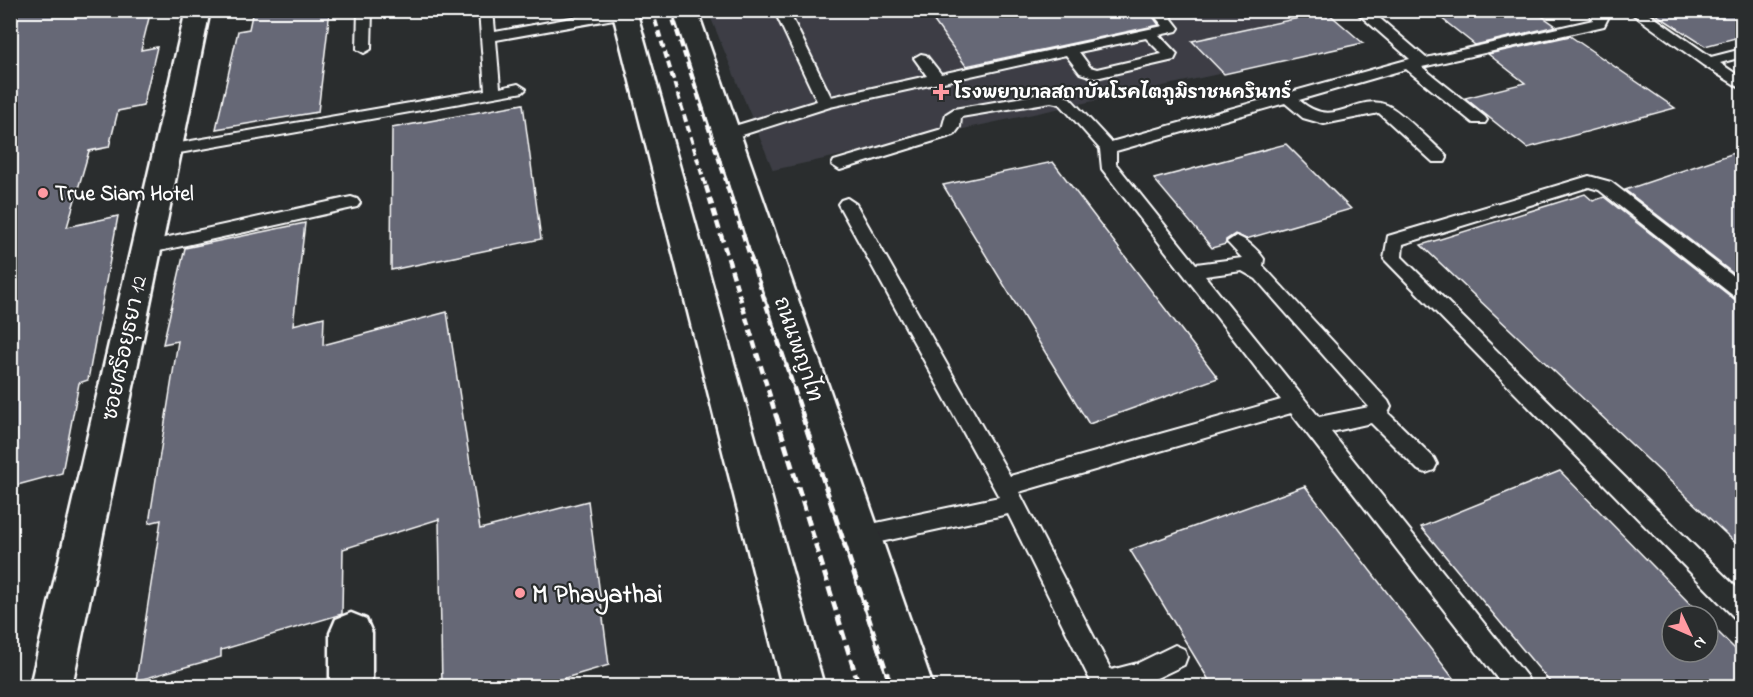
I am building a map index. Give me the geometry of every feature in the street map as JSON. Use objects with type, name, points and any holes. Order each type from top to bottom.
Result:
[{"type":"main road","name":"ซอยศรีอยุธยา 12","points":[[51,687],[198,10]]},
{"type":"main road","name":"ถนนพญาไท","points":[[685,10],[912,687]]},
{"type":"main road","points":[[624,12],[803,687]]},
{"type":"main road","points":[[351,633],[351,687]]},
{"type":"lane","points":[[364,49],[365,10]]},
{"type":"lane","points":[[486,10],[493,94]]},
{"type":"lane","points":[[781,10],[826,103]]},
{"type":"lane","points":[[727,134],[826,103],[1172,28],[1157,10]]},
{"type":"lane","points":[[1361,10],[1479,120]]},
{"type":"lane","points":[[1108,148],[1416,63],[1436,61],[1590,25],[1599,22],[1601,18],[1594,10]]},
{"type":"lane","points":[[1634,10],[1743,85]]},
{"type":"lane","points":[[488,37],[624,12]]},
{"type":"lane","points":[[1070,50],[1085,70],[1096,74],[1169,57],[1170,54],[1149,33]]},
{"type":"lane","points":[[1708,62],[1743,53]]},
{"type":"lane","points":[[921,58],[937,79]]},
{"type":"lane","points":[[168,150],[518,89]]},
{"type":"lane","points":[[840,165],[948,132],[952,126],[954,114],[1052,97],[1065,101],[1108,148],[1108,165],[1518,687]]},
{"type":"lane","points":[[1288,98],[1310,117],[1316,119],[1374,107],[1384,109],[1439,158]]},
{"type":"lane","points":[[1743,292],[1605,186],[1589,181],[1394,240],[1393,259],[1743,609]]},
{"type":"lane","points":[[146,248],[351,203]]},
{"type":"lane","points":[[847,204],[1009,495],[1106,685],[1144,680],[1175,657]]},
{"type":"lane","points":[[1236,243],[1255,259],[1253,269]]},
{"type":"lane","points":[[1191,272],[1245,264],[1263,274],[1381,407],[1375,414],[1314,427]]},
{"type":"lane","points":[[862,536],[1009,495],[1295,404]]},
{"type":"lane","points":[[1375,414],[1393,429],[1426,464]]},
{"type":"shaded area","name":"โรงพยาบาลสถาบันโรคไตภูมิราชนครินทร์","points":[[1325,10],[1363,43],[773,170],[708,11]]},
{"type":"building","points":[[10,10],[151,10],[141,50],[157,47],[143,106],[118,111],[109,147],[89,151],[67,227],[118,216],[88,380],[79,383],[62,473],[10,487]]},
{"type":"building","points":[[253,10],[330,10],[318,112],[216,129],[238,31],[249,29]]},
{"type":"building","points":[[926,10],[1148,10],[1159,25],[966,66]]},
{"type":"building","points":[[1431,10],[1533,10],[1556,26],[1475,45]]},
{"type":"building","points":[[1649,10],[1743,10],[1743,36],[1705,46]]},
{"type":"building","points":[[1327,12],[1363,43],[1224,74],[1192,41]]},
{"type":"building","points":[[1570,36],[1675,108],[1527,148],[1465,98],[1525,83],[1488,54]]},
{"type":"building","points":[[523,104],[541,239],[391,270],[392,128]]},
{"type":"building","points":[[1286,144],[1351,209],[1246,239],[1235,234],[1226,240],[1226,244],[1212,248],[1154,179]]},
{"type":"building","points":[[1743,150],[1743,281],[1625,190]]},
{"type":"building","points":[[1053,162],[1218,378],[1089,424],[943,185]]},
{"type":"building","points":[[1585,194],[1593,201],[1604,197],[1734,299],[1743,301],[1743,550],[1421,245]]},
{"type":"building","points":[[305,223],[293,325],[324,317],[323,345],[447,312],[480,529],[588,501],[609,665],[535,687],[442,687],[439,519],[343,549],[342,614],[221,650],[221,657],[136,681],[161,520],[149,523],[178,341],[163,344],[185,248]]},
{"type":"building","points":[[1560,471],[1690,604],[1660,604],[1660,664],[1720,664],[1720,634],[1743,657],[1743,687],[1554,687],[1421,527]]},
{"type":"building","points":[[1305,486],[1460,687],[1213,687],[1130,550]]},
{"type":"railway","points":[[652,10],[706,187]]},
{"type":"railway","points":[[670,10],[728,187]]},
{"type":"railway","points":[[706,186],[776,416]]},
{"type":"railway","points":[[727,186],[803,416]]},
{"type":"railway","points":[[776,415],[859,686]]},
{"type":"railway","points":[[802,415],[891,686]]},
{"type":"place","name":"โรงพยาบาลสถาบันโรคไตภูมิราชนครินทร์","points":[[941,92]]},
{"type":"place","name":"True Siam Hotel","points":[[43,193]]},
{"type":"place","name":"M Phayathai","points":[[520,593]]}]
